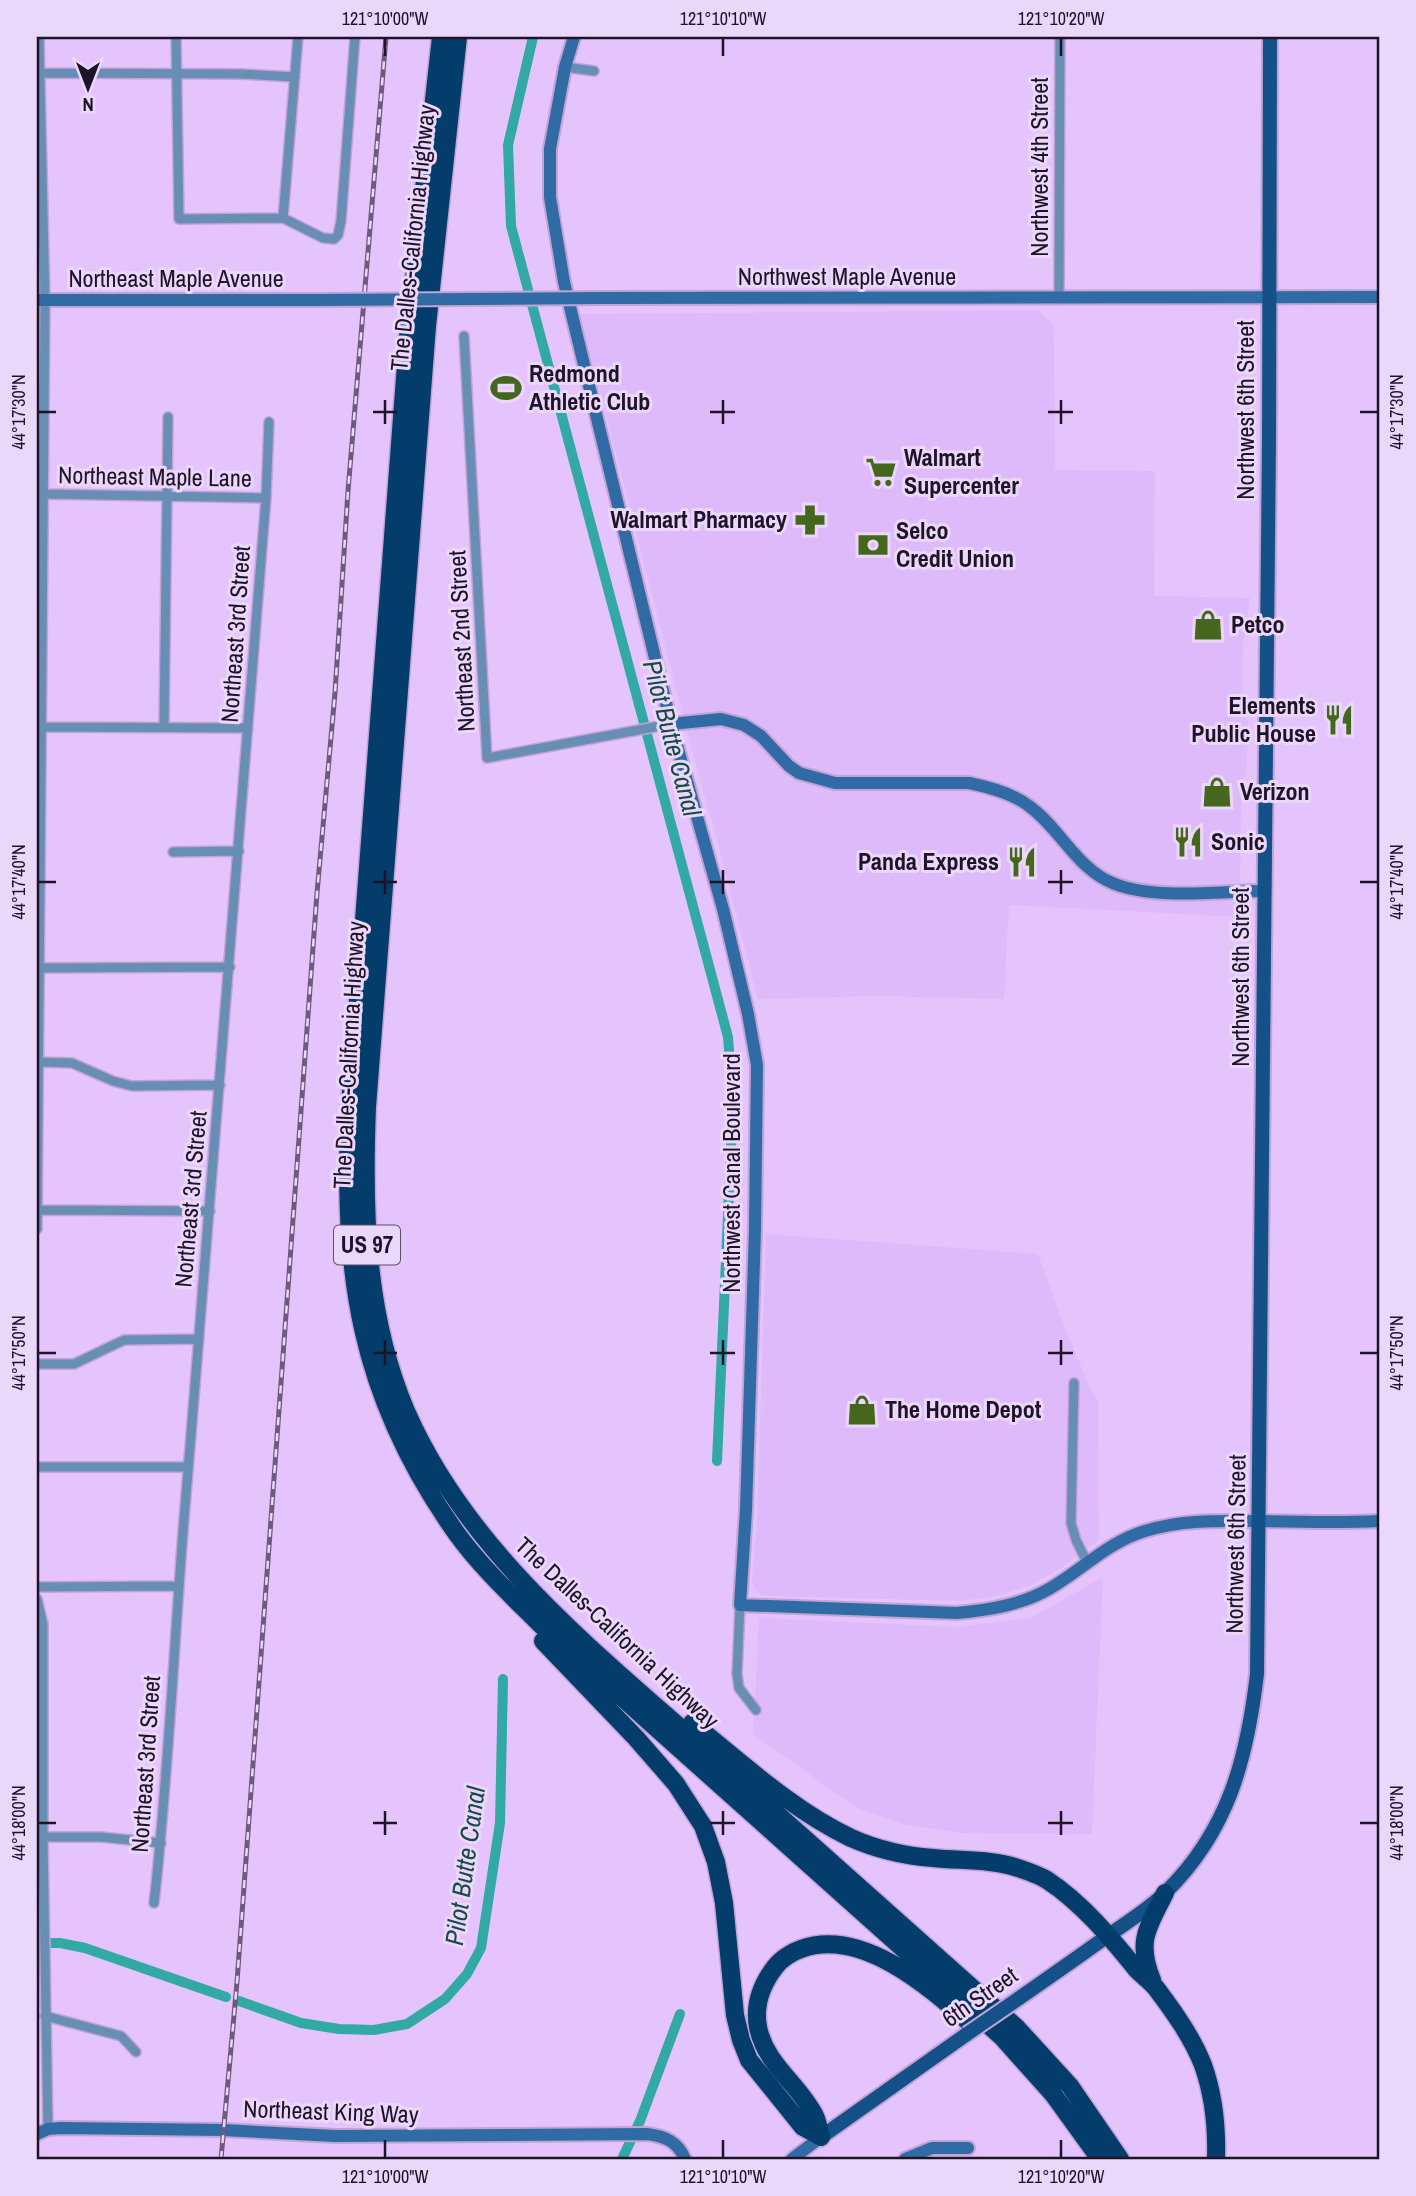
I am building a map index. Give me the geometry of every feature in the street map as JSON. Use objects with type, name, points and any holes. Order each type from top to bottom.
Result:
[{"type":"highway","name":"The Dalles-California Highway","points":[[442,37],[409,326],[350,1106],[347,1170],[349,1238],[355,1295],[367,1349],[391,1419],[423,1482],[458,1535],[494,1578],[540,1624],[1002,2037],[1054,2094],[1100,2159]]},
{"type":"highway","name":"The Dalles-California Highway","points":[[458,37],[427,326],[367,1107],[364,1171],[366,1236],[373,1295],[384,1347],[406,1410],[433,1465],[474,1527],[509,1568],[591,1647],[1017,2028],[1070,2086],[1120,2159]]},
{"type":"highway","points":[[494,1578],[532,1629],[676,1784],[703,1826],[716,1862],[724,1903],[735,2015],[741,2040],[750,2060],[803,2127],[821,2137]]},
{"type":"highway","points":[[591,1647],[821,1823],[854,1839],[886,1850],[930,1858],[982,1861],[1015,1867],[1046,1879],[1108,1935],[1154,1986],[1187,2032],[1202,2064],[1216,2121],[1216,2159]]},
{"type":"highway","points":[[1154,1986],[1143,1946],[1165,1893]]},
{"type":"highway","points":[[821,2137],[816,2117],[771,2059],[762,2044],[757,2024],[758,2002],[764,1982],[778,1963],[795,1951],[812,1945],[835,1943],[860,1948],[883,1959],[961,2015],[1054,2094]]},
{"type":"main road","name":"Northwest 6th Street","points":[[1165,1893],[1191,1864],[1214,1831],[1237,1778],[1251,1725],[1257,1674],[1270,37]]},
{"type":"main road","name":"6th Street","points":[[821,2137],[1165,1893]]},
{"type":"street","points":[[37,1229],[43,494],[39,37]]},
{"type":"street","points":[[176,37],[179,219],[283,218],[323,239],[334,239],[338,235],[341,220],[355,37]]},
{"type":"street","points":[[283,218],[298,37]]},
{"type":"street","name":"Northwest Canal Boulevard","points":[[574,37],[565,67],[550,149],[550,197],[567,295],[667,724],[723,909],[757,1065],[755,1252],[737,1674],[739,1688],[756,1710]]},
{"type":"street","name":"Northwest 4th Street","points":[[1059,298],[1060,37]]},
{"type":"street","points":[[565,67],[594,71]]},
{"type":"street","points":[[40,73],[295,77]]},
{"type":"street","name":"Northwest Maple Avenue","points":[[315,300],[1379,297]]},
{"type":"street","name":"Northeast Maple Avenue","points":[[41,300],[315,300]]},
{"type":"street","name":"Northeast 2nd Street","points":[[464,336],[488,758],[667,724]]},
{"type":"street","points":[[164,727],[167,417]]},
{"type":"street","name":"Northeast 3rd Street","points":[[154,1903],[161,1843],[178,1586],[230,967],[266,498],[269,422]]},
{"type":"street","name":"Northeast Maple Lane","points":[[43,494],[266,498]]},
{"type":"street","points":[[667,724],[721,719],[744,725],[761,736],[789,766],[814,779],[835,783],[969,783],[990,787],[1028,805],[1098,875],[1114,884],[1138,891],[1264,891]]},
{"type":"street","points":[[41,727],[248,728]]},
{"type":"street","points":[[173,852],[239,851]]},
{"type":"street","points":[[39,968],[230,967]]},
{"type":"street","points":[[37,1062],[72,1063],[113,1081],[132,1086],[220,1085]]},
{"type":"street","points":[[37,1210],[210,1211]]},
{"type":"street","points":[[37,1364],[74,1364],[124,1340],[199,1339]]},
{"type":"street","points":[[1074,1383],[1071,1523],[1087,1562]]},
{"type":"street","points":[[37,1467],[188,1467]]},
{"type":"street","points":[[740,1605],[957,1613],[984,1611],[1023,1601],[1049,1589],[1120,1541],[1143,1531],[1200,1521],[1379,1521]]},
{"type":"street","points":[[37,1587],[178,1586]]},
{"type":"street","points":[[37,1599],[43,1624],[40,1837],[45,2016],[43,2131]]},
{"type":"street","points":[[40,1837],[100,1837],[161,1843]]},
{"type":"street","points":[[45,2016],[121,2036],[135,2052]]},
{"type":"street","name":"Northeast King Way","points":[[43,2131],[223,2130],[335,2136],[647,2134],[670,2140],[685,2159]]},
{"type":"street","points":[[792,2159],[821,2137]]},
{"type":"street","points":[[905,2159],[932,2148],[968,2148]]},
{"type":"shaded area","points":[[1038,310],[1051,322],[1054,332],[1055,470],[1155,471],[1154,596],[1250,598],[1243,647],[1242,713],[1248,722],[1247,764],[1241,789],[1240,917],[1009,905],[1004,999],[876,996],[758,999],[580,314]]},
{"type":"shaded area","points":[[766,1234],[1038,1254],[1063,1323],[1098,1401],[1099,1540],[1057,1571],[1029,1586],[997,1596],[960,1601],[761,1595],[752,1581],[757,1519]]},
{"type":"shaded area","points":[[1103,1577],[1092,1834],[960,1833],[902,1824],[855,1807],[753,1734],[759,1618],[957,1627],[1031,1618]]},
{"type":"waterway","name":"Pilot Butte Canal","points":[[533,37],[508,145],[511,226],[728,1037],[733,1104],[717,1461]]},
{"type":"waterway","name":"Pilot Butte Canal","points":[[239,2001],[301,2023],[339,2029],[374,2030],[407,2024],[445,1999],[467,1974],[481,1948],[500,1823],[503,1679]]},
{"type":"waterway","name":"Pilot Butte Canal","points":[[37,1943],[60,1943],[85,1948],[226,1997]]},
{"type":"waterway","points":[[622,2159],[640,2121],[680,2014]]},
{"type":"railway","points":[[221,2159],[237,1982],[348,491],[386,37]]},
{"type":"place","name":"Redmond Athletic Club","points":[[506,388]]},
{"type":"place","name":"Walmart Supercenter","points":[[881,472]]},
{"type":"place","name":"Walmart Pharmacy","points":[[810,520]]},
{"type":"place","name":"Selco Credit Union","points":[[873,545]]},
{"type":"place","name":"Petco","points":[[1208,625]]},
{"type":"place","name":"Elements Public House","points":[[1339,720]]},
{"type":"place","name":"Verizon","points":[[1217,792]]},
{"type":"place","name":"Sonic","points":[[1188,842]]},
{"type":"place","name":"Panda Express","points":[[1022,862]]},
{"type":"place","name":"The Home Depot","points":[[862,1410]]}]
